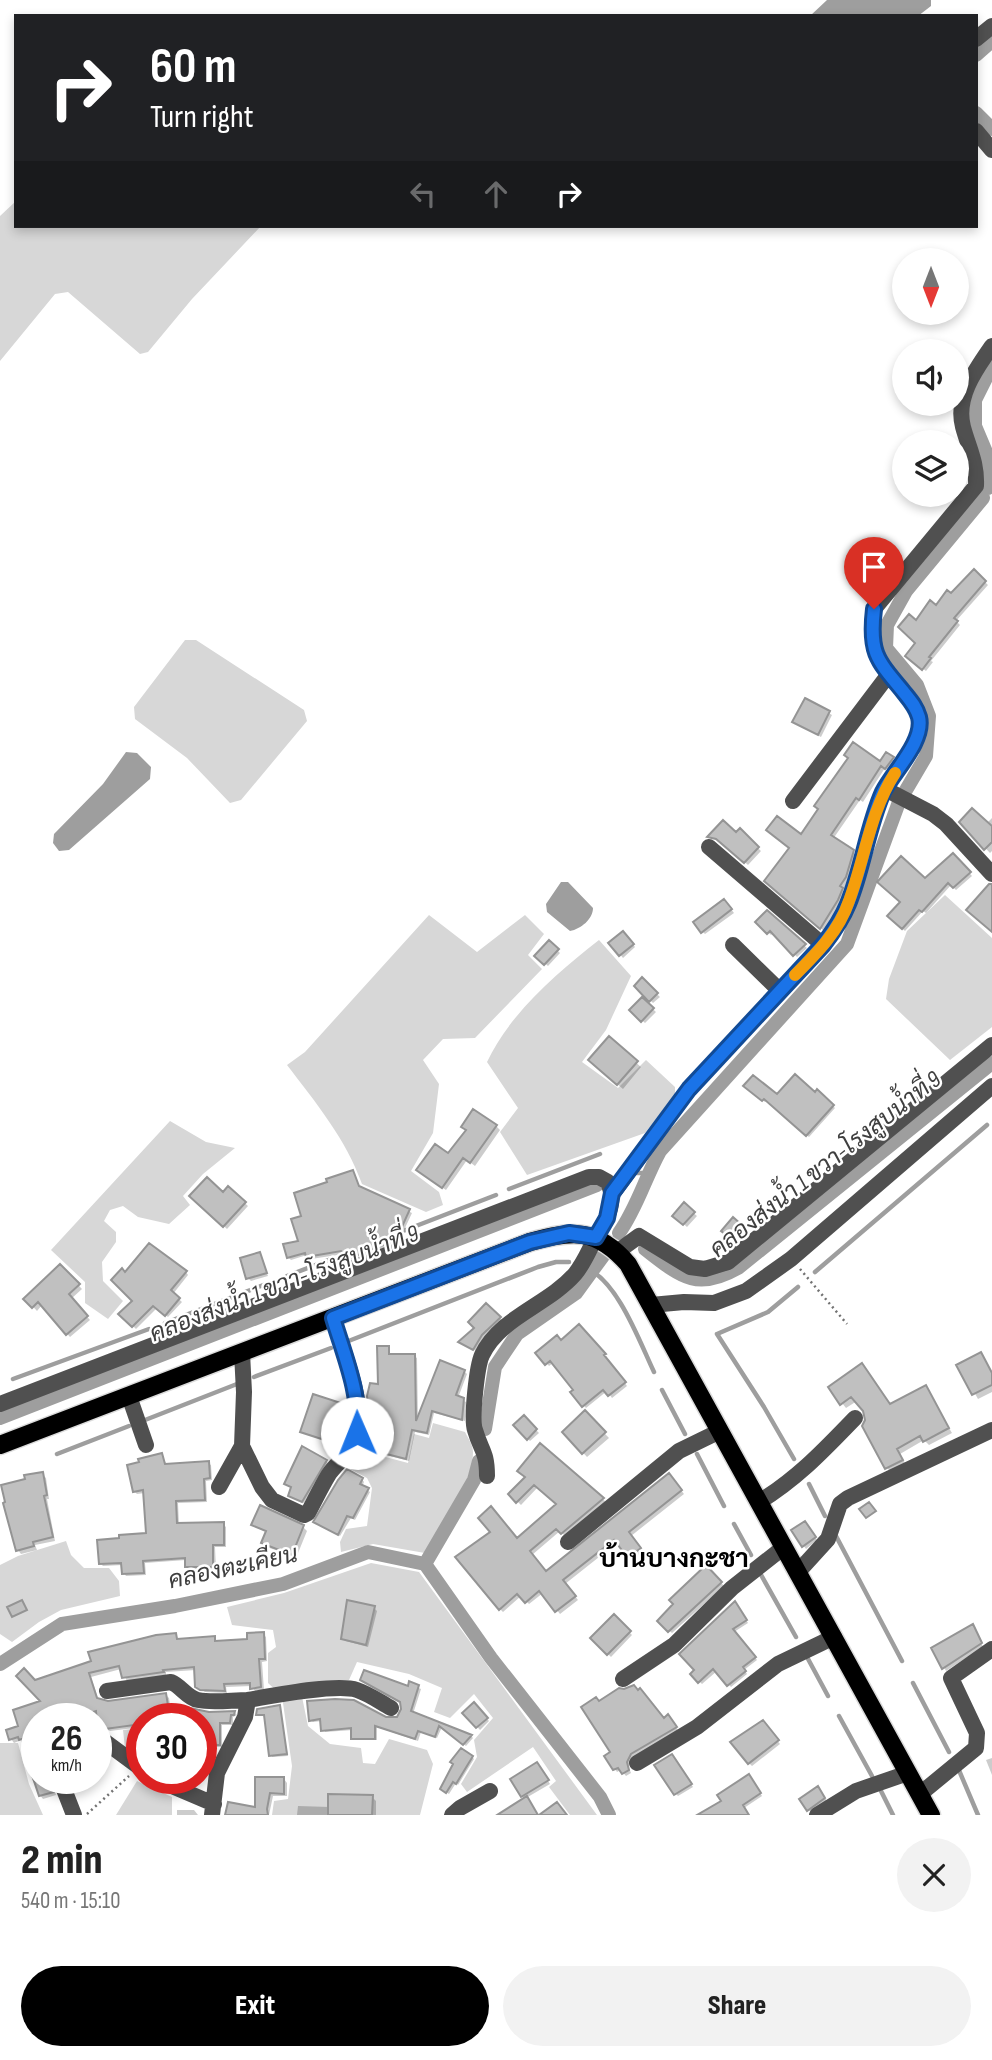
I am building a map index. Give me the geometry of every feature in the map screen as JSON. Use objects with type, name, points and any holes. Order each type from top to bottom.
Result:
[{"type":"main road","points":[[0,1445],[530,1242],[569,1233],[596,1237],[628,1264],[931,1815]]},
{"type":"street","points":[[978,38],[992,26]]},
{"type":"street","points":[[978,133],[992,150]]},
{"type":"street","points":[[487,1476],[487,1456],[472,1419],[481,1357],[508,1325],[575,1273],[607,1218],[612,1193],[689,1089],[823,945],[838,925],[849,902],[889,791],[916,739],[920,720],[915,707],[876,657],[871,634],[874,609],[976,486],[977,468],[962,424],[961,411],[965,392],[975,370],[992,346]]},
{"type":"street","points":[[793,801],[889,674]]},
{"type":"street","points":[[889,791],[933,814],[946,824],[992,874]]},
{"type":"street","points":[[709,847],[823,945]]},
{"type":"street","points":[[733,945],[780,991]]},
{"type":"street","points":[[617,1252],[639,1236],[690,1267],[705,1269],[728,1262],[992,1045]]},
{"type":"street","points":[[651,1305],[714,1303],[746,1291],[791,1259],[992,1086]]},
{"type":"street","points":[[0,1404],[589,1177],[599,1177],[608,1182],[612,1193]]},
{"type":"street","points":[[242,1446],[262,1487],[272,1500],[304,1515],[308,1513],[330,1474],[352,1446],[357,1433],[359,1415],[356,1396],[333,1318]]},
{"type":"street","points":[[219,1487],[242,1446],[242,1353]]},
{"type":"street","points":[[129,1396],[146,1445]]},
{"type":"street","points":[[760,1502],[807,1468],[855,1418]]},
{"type":"street","points":[[798,1572],[828,1539],[840,1504],[848,1498],[992,1430]]},
{"type":"street","points":[[568,1542],[679,1451],[720,1431]]},
{"type":"street","points":[[623,1679],[674,1645],[732,1588],[784,1547]]},
{"type":"street","points":[[637,1763],[697,1727],[778,1664],[834,1637]]},
{"type":"street","points":[[920,1794],[976,1748],[977,1733],[951,1678],[992,1649]]},
{"type":"street","points":[[107,1690],[171,1682],[180,1685],[188,1696],[197,1700],[248,1700],[288,1693],[348,1688],[358,1690],[391,1708]]},
{"type":"street","points":[[217,1760],[245,1717],[248,1700]]},
{"type":"street","points":[[112,1746],[126,1757]]},
{"type":"street","points":[[817,1815],[856,1791],[908,1773]]},
{"type":"street","points":[[456,1812],[490,1791]]},
{"type":"street","points":[[66,1794],[74,1815]]},
{"type":"street","points":[[191,1794],[213,1810]]},
{"type":"path","points":[[791,1259],[847,1324]]},
{"type":"path","points":[[86,1815],[126,1781]]},
{"type":"shaded area","points":[[827,0],[931,0],[931,6],[921,14],[812,14]]},
{"type":"shaded area","points":[[14,203],[14,228],[259,228],[192,299],[148,352],[140,354],[68,292],[55,294],[0,361],[0,216]]},
{"type":"shaded area","points":[[185,640],[196,640],[304,710],[307,721],[241,800],[230,803],[187,758],[135,719],[134,707]]},
{"type":"shaded area","points":[[126,752],[137,753],[151,767],[150,779],[69,850],[59,851],[53,843],[54,834],[103,784]]},
{"type":"shaded area","points":[[561,882],[568,882],[593,908],[586,923],[570,931],[547,912],[546,904]]},
{"type":"shaded area","points":[[945,895],[992,938],[992,1027],[950,1060],[886,999],[889,979],[907,931]]},
{"type":"shaded area","points":[[429,915],[477,952],[525,915],[544,934],[528,955],[542,969],[475,1038],[443,1039],[423,1060],[439,1084],[433,1133],[411,1171],[439,1192],[443,1205],[426,1212],[362,1184],[339,1137],[287,1065],[305,1052]]},
{"type":"shaded area","points":[[599,940],[631,976],[606,1030],[582,1062],[618,1088],[646,1060],[675,1087],[675,1095],[645,1133],[527,1175],[500,1132],[518,1108],[487,1062],[521,1011],[551,980]]},
{"type":"shaded area","points":[[170,1121],[206,1142],[235,1148],[203,1174],[183,1196],[190,1205],[169,1224],[138,1217],[123,1206],[110,1210],[104,1221],[116,1232],[116,1242],[102,1262],[103,1281],[123,1301],[108,1319],[85,1303],[85,1282],[51,1250]]},
{"type":"shaded area","points":[[433,1423],[465,1432],[473,1452],[472,1465],[462,1491],[425,1553],[373,1544],[341,1552],[340,1542],[346,1529],[367,1526],[372,1488],[367,1478],[348,1468],[359,1450],[408,1463],[414,1434],[429,1438]]},
{"type":"shaded area","points":[[66,1541],[71,1555],[84,1568],[109,1568],[119,1581],[120,1596],[61,1610],[12,1642],[0,1634],[0,1565],[18,1556]]},
{"type":"shaded area","points":[[371,1563],[419,1572],[597,1815],[570,1815],[549,1787],[556,1781],[533,1747],[467,1792],[461,1784],[477,1757],[474,1740],[493,1718],[474,1694],[450,1718],[434,1712],[442,1688],[409,1674],[357,1662],[349,1680],[300,1687],[308,1726],[330,1744],[361,1748],[363,1763],[375,1764],[389,1739],[427,1750],[433,1764],[420,1815],[272,1815],[274,1801],[288,1799],[292,1766],[282,1696],[268,1683],[268,1653],[276,1647],[273,1630],[232,1625],[227,1607],[284,1593]]},
{"type":"shaded area","points":[[123,1730],[126,1730],[126,1749],[125,1748]]},
{"type":"shaded area","points":[[0,1743],[18,1743],[21,1754],[21,1794],[34,1794],[43,1815],[0,1815]]},
{"type":"shaded area","points":[[129,1794],[165,1794],[172,1797],[172,1815],[116,1815]]},
{"type":"building","points":[[974,569],[986,581],[954,618],[958,621],[922,670],[905,656],[915,643],[898,627],[909,614],[916,620],[930,600],[936,605],[947,590],[951,593]]},
{"type":"building","points":[[805,698],[830,711],[818,735],[792,722]]},
{"type":"building","points":[[853,742],[880,761],[886,752],[894,757],[885,769],[881,766],[859,800],[856,798],[831,835],[854,850],[846,877],[840,886],[843,888],[838,900],[820,929],[764,881],[789,848],[766,830],[777,816],[801,834],[818,809],[814,806],[848,758],[844,755]]},
{"type":"building","points":[[972,808],[992,826],[992,842],[984,850],[959,822]]},
{"type":"building","points":[[723,820],[736,832],[740,828],[759,847],[744,863],[716,839],[707,837]]},
{"type":"building","points":[[953,853],[971,872],[953,888],[948,883],[922,912],[919,910],[902,929],[887,916],[900,902],[877,882],[901,856],[925,878]]},
{"type":"building","points":[[989,884],[992,884],[992,932],[966,910]]},
{"type":"building","points":[[724,899],[732,909],[701,933],[693,922]]},
{"type":"building","points":[[767,910],[806,944],[793,956],[770,931],[767,934],[755,922]]},
{"type":"building","points":[[623,931],[634,944],[619,956],[608,943]]},
{"type":"building","points":[[549,940],[559,949],[544,965],[534,956]]},
{"type":"building","points":[[642,977],[658,993],[649,1002],[634,986]]},
{"type":"building","points":[[642,997],[654,1008],[641,1022],[629,1010]]},
{"type":"building","points":[[609,1036],[638,1061],[617,1085],[588,1060]]},
{"type":"building","points":[[795,1074],[834,1105],[806,1136],[764,1099],[762,1101],[743,1086],[753,1075],[777,1094]]},
{"type":"building","points":[[473,1109],[497,1125],[470,1163],[463,1158],[442,1188],[416,1170],[435,1144],[448,1153],[466,1130],[461,1127]]},
{"type":"building","points":[[353,1170],[359,1186],[410,1209],[396,1240],[345,1260],[341,1251],[306,1257],[305,1253],[287,1258],[283,1244],[298,1241],[291,1219],[301,1216],[294,1193]]},
{"type":"building","points":[[207,1177],[223,1192],[228,1186],[246,1202],[223,1227],[189,1196]]},
{"type":"building","points":[[684,1202],[695,1212],[683,1225],[672,1216]]},
{"type":"building","points":[[733,1217],[742,1225],[730,1238],[721,1231]]},
{"type":"building","points":[[149,1243],[187,1271],[171,1290],[180,1298],[165,1316],[153,1306],[132,1327],[118,1314],[132,1301],[111,1280],[122,1268],[125,1272]]},
{"type":"building","points":[[260,1252],[267,1273],[246,1279],[240,1258]]},
{"type":"building","points":[[60,1264],[80,1284],[69,1294],[88,1316],[66,1335],[38,1302],[32,1308],[23,1299]]},
{"type":"building","points":[[486,1303],[501,1317],[482,1335],[473,1350],[458,1342],[474,1328],[468,1322]]},
{"type":"building","points":[[579,1324],[626,1382],[608,1396],[603,1390],[582,1407],[570,1392],[573,1390],[550,1361],[545,1365],[535,1353],[557,1335],[561,1340]]},
{"type":"building","points":[[377,1346],[389,1346],[389,1354],[415,1354],[416,1421],[440,1360],[465,1370],[456,1395],[464,1398],[462,1420],[432,1411],[427,1433],[412,1430],[406,1459],[363,1448],[371,1409],[368,1408],[367,1396],[370,1383],[378,1384]]},
{"type":"building","points":[[981,1352],[992,1373],[992,1385],[972,1395],[956,1365]]},
{"type":"building","points":[[862,1363],[890,1404],[926,1385],[949,1428],[923,1442],[920,1436],[897,1449],[903,1460],[885,1469],[862,1426],[865,1420],[863,1411],[851,1397],[840,1405],[828,1387]]},
{"type":"building","points":[[313,1394],[347,1405],[348,1412],[343,1424],[347,1425],[347,1428],[340,1445],[300,1432]]},
{"type":"building","points":[[585,1410],[606,1432],[582,1454],[562,1432]]},
{"type":"building","points":[[524,1415],[537,1429],[527,1440],[513,1425]]},
{"type":"building","points":[[540,1443],[604,1498],[561,1534],[556,1529],[530,1551],[546,1571],[669,1473],[682,1490],[629,1532],[641,1548],[628,1558],[614,1540],[563,1580],[576,1596],[555,1612],[539,1591],[525,1603],[517,1594],[499,1610],[455,1557],[490,1532],[478,1518],[491,1506],[517,1538],[556,1504],[534,1485],[516,1503],[508,1494],[525,1477],[517,1471]]},
{"type":"building","points":[[302,1446],[327,1460],[302,1502],[288,1496],[291,1487],[284,1484]]},
{"type":"building","points":[[162,1453],[165,1464],[209,1461],[210,1478],[204,1479],[205,1500],[176,1501],[177,1523],[224,1522],[224,1545],[213,1545],[213,1567],[185,1567],[185,1558],[143,1561],[144,1573],[122,1574],[121,1563],[99,1564],[97,1540],[146,1533],[143,1490],[133,1492],[127,1465],[139,1462],[138,1459]]},
{"type":"building","points":[[347,1469],[363,1478],[360,1484],[369,1488],[353,1518],[347,1516],[338,1535],[313,1522]]},
{"type":"building","points":[[43,1472],[47,1495],[44,1496],[53,1537],[33,1542],[34,1546],[16,1551],[1,1485],[25,1479],[24,1475]]},
{"type":"building","points":[[869,1502],[876,1511],[866,1518],[859,1509]]},
{"type":"building","points":[[260,1505],[304,1525],[292,1555],[261,1543],[266,1531],[251,1525]]},
{"type":"building","points":[[805,1521],[816,1537],[802,1547],[791,1530]]},
{"type":"building","points":[[706,1565],[722,1582],[668,1632],[657,1621],[673,1604],[669,1600]]},
{"type":"building","points":[[22,1600],[27,1610],[12,1617],[7,1607]]},
{"type":"building","points":[[347,1600],[375,1606],[366,1645],[341,1639]]},
{"type":"building","points":[[735,1601],[747,1620],[733,1629],[756,1657],[743,1667],[746,1671],[727,1686],[713,1669],[698,1683],[690,1674],[694,1670],[679,1654]]},
{"type":"building","points":[[614,1614],[631,1631],[607,1655],[590,1638]]},
{"type":"building","points":[[973,1624],[982,1643],[942,1669],[931,1648]]},
{"type":"building","points":[[264,1632],[265,1659],[259,1659],[261,1687],[250,1689],[250,1683],[224,1684],[225,1691],[200,1690],[195,1687],[194,1667],[122,1678],[119,1666],[89,1673],[97,1698],[108,1701],[166,1693],[168,1703],[126,1703],[126,1726],[112,1728],[112,1703],[34,1703],[40,1701],[16,1676],[24,1668],[35,1680],[91,1661],[88,1652],[156,1635],[176,1633],[177,1639],[215,1636],[215,1641],[247,1639],[247,1633]]},
{"type":"building","points":[[364,1670],[408,1686],[409,1681],[419,1685],[411,1711],[472,1735],[463,1745],[439,1726],[435,1737],[418,1731],[415,1739],[375,1726],[375,1739],[351,1739],[351,1728],[321,1731],[320,1719],[309,1721],[307,1701],[335,1699],[354,1700],[386,1717],[397,1717],[401,1709],[400,1702],[360,1680]]},
{"type":"building","points":[[634,1685],[638,1690],[640,1688],[664,1718],[668,1714],[677,1727],[631,1754],[627,1762],[629,1770],[622,1774],[618,1768],[613,1770],[604,1756],[610,1752],[581,1707],[596,1697],[599,1701],[619,1688]]},
{"type":"building","points":[[474,1702],[488,1718],[476,1728],[462,1713]]},
{"type":"building","points":[[280,1705],[287,1754],[269,1756],[264,1715],[256,1715],[257,1709]]},
{"type":"building","points":[[21,1707],[19,1740],[18,1737],[9,1740],[6,1730],[18,1726],[13,1710]]},
{"type":"building","points":[[235,1711],[234,1715],[231,1715],[230,1723],[220,1723],[220,1745],[217,1745],[217,1712]]},
{"type":"building","points":[[763,1720],[779,1740],[748,1764],[730,1742]]},
{"type":"building","points":[[461,1748],[473,1756],[456,1784],[453,1782],[446,1793],[440,1789],[453,1764],[450,1762]]},
{"type":"building","points":[[672,1754],[692,1784],[674,1795],[654,1765]]},
{"type":"building","points":[[537,1762],[549,1780],[521,1797],[510,1779]]},
{"type":"building","points":[[749,1774],[761,1793],[743,1805],[749,1815],[697,1815],[721,1801],[717,1795]]},
{"type":"building","points":[[255,1777],[284,1777],[284,1794],[270,1793],[268,1815],[225,1815],[228,1802],[255,1807]]},
{"type":"building","points":[[818,1786],[825,1798],[807,1811],[799,1799]]},
{"type":"building","points":[[328,1794],[373,1795],[372,1815],[328,1815]]},
{"type":"building","points":[[527,1796],[538,1815],[497,1815]]},
{"type":"building","points":[[557,1802],[567,1815],[539,1815]]},
{"type":"waterway","points":[[978,53],[992,41]]},
{"type":"waterway","points":[[978,115],[992,129]]},
{"type":"waterway","points":[[988,488],[986,452],[975,426],[975,400],[992,366]]},
{"type":"waterway","points":[[619,1233],[660,1151],[847,944],[899,802],[926,756],[929,716],[917,685],[886,648],[887,625],[906,591],[983,498]]},
{"type":"waterway","name":"คลองส่งน้ำ 1 ขวา-โรงสูบน้ำที่ 9","points":[[645,1249],[668,1267],[689,1278],[711,1279],[738,1268],[992,1063]]},
{"type":"waterway","points":[[815,1272],[987,1125]]},
{"type":"waterway","points":[[509,1189],[600,1154]]},
{"type":"waterway","points":[[633,1173],[648,1173]]},
{"type":"waterway","name":"คลองส่งน้ำ 1 ขวา-โรงสูบน้ำที่ 9","points":[[0,1418],[597,1185]]},
{"type":"waterway","points":[[403,1231],[496,1195]]},
{"type":"waterway","points":[[485,1429],[495,1367],[517,1334],[576,1293],[603,1256]]},
{"type":"waterway","points":[[287,1276],[331,1259]]},
{"type":"waterway","points":[[346,1342],[538,1267],[569,1262]]},
{"type":"waterway","points":[[586,1268],[598,1275],[618,1299],[654,1372]]},
{"type":"waterway","points":[[165,1323],[266,1284]]},
{"type":"waterway","points":[[794,1459],[717,1334],[768,1312],[798,1287]]},
{"type":"waterway","points":[[13,1379],[149,1329]]},
{"type":"waterway","points":[[254,1377],[331,1348]]},
{"type":"waterway","points":[[145,1420],[237,1384]]},
{"type":"waterway","points":[[662,1390],[685,1434]]},
{"type":"waterway","points":[[57,1454],[129,1426]]},
{"type":"waterway","points":[[697,1454],[724,1506]]},
{"type":"waterway","points":[[425,1564],[474,1480],[479,1461]]},
{"type":"waterway","points":[[809,1484],[825,1516]]},
{"type":"waterway","points":[[734,1524],[751,1555]]},
{"type":"waterway","points":[[836,1536],[902,1661]]},
{"type":"waterway","name":"คลองตะเคียน","points":[[0,1664],[62,1624],[175,1606],[283,1584],[368,1552],[425,1564],[491,1658],[600,1797],[609,1815]]},
{"type":"waterway","points":[[760,1573],[796,1637]]},
{"type":"waterway","points":[[807,1657],[828,1696]]},
{"type":"waterway","points":[[913,1683],[949,1752]]},
{"type":"waterway","points":[[839,1716],[872,1776]]},
{"type":"waterway","points":[[958,1768],[978,1815]]},
{"type":"waterway","points":[[881,1791],[893,1815]]},
{"type":"slow traffic","points":[[795,975],[838,925],[849,902],[877,807],[895,773]]},
{"type":"district","name":"บ้านบางกะชา","points":[[674,1558]]},
{"type":"route","points":[[357,1433],[359,1415],[356,1396],[333,1318],[530,1242],[569,1233],[596,1237],[612,1205],[612,1193],[689,1089],[823,945],[838,925],[849,902],[877,807],[916,739],[920,720],[915,707],[876,657],[871,634],[874,609]]}]
